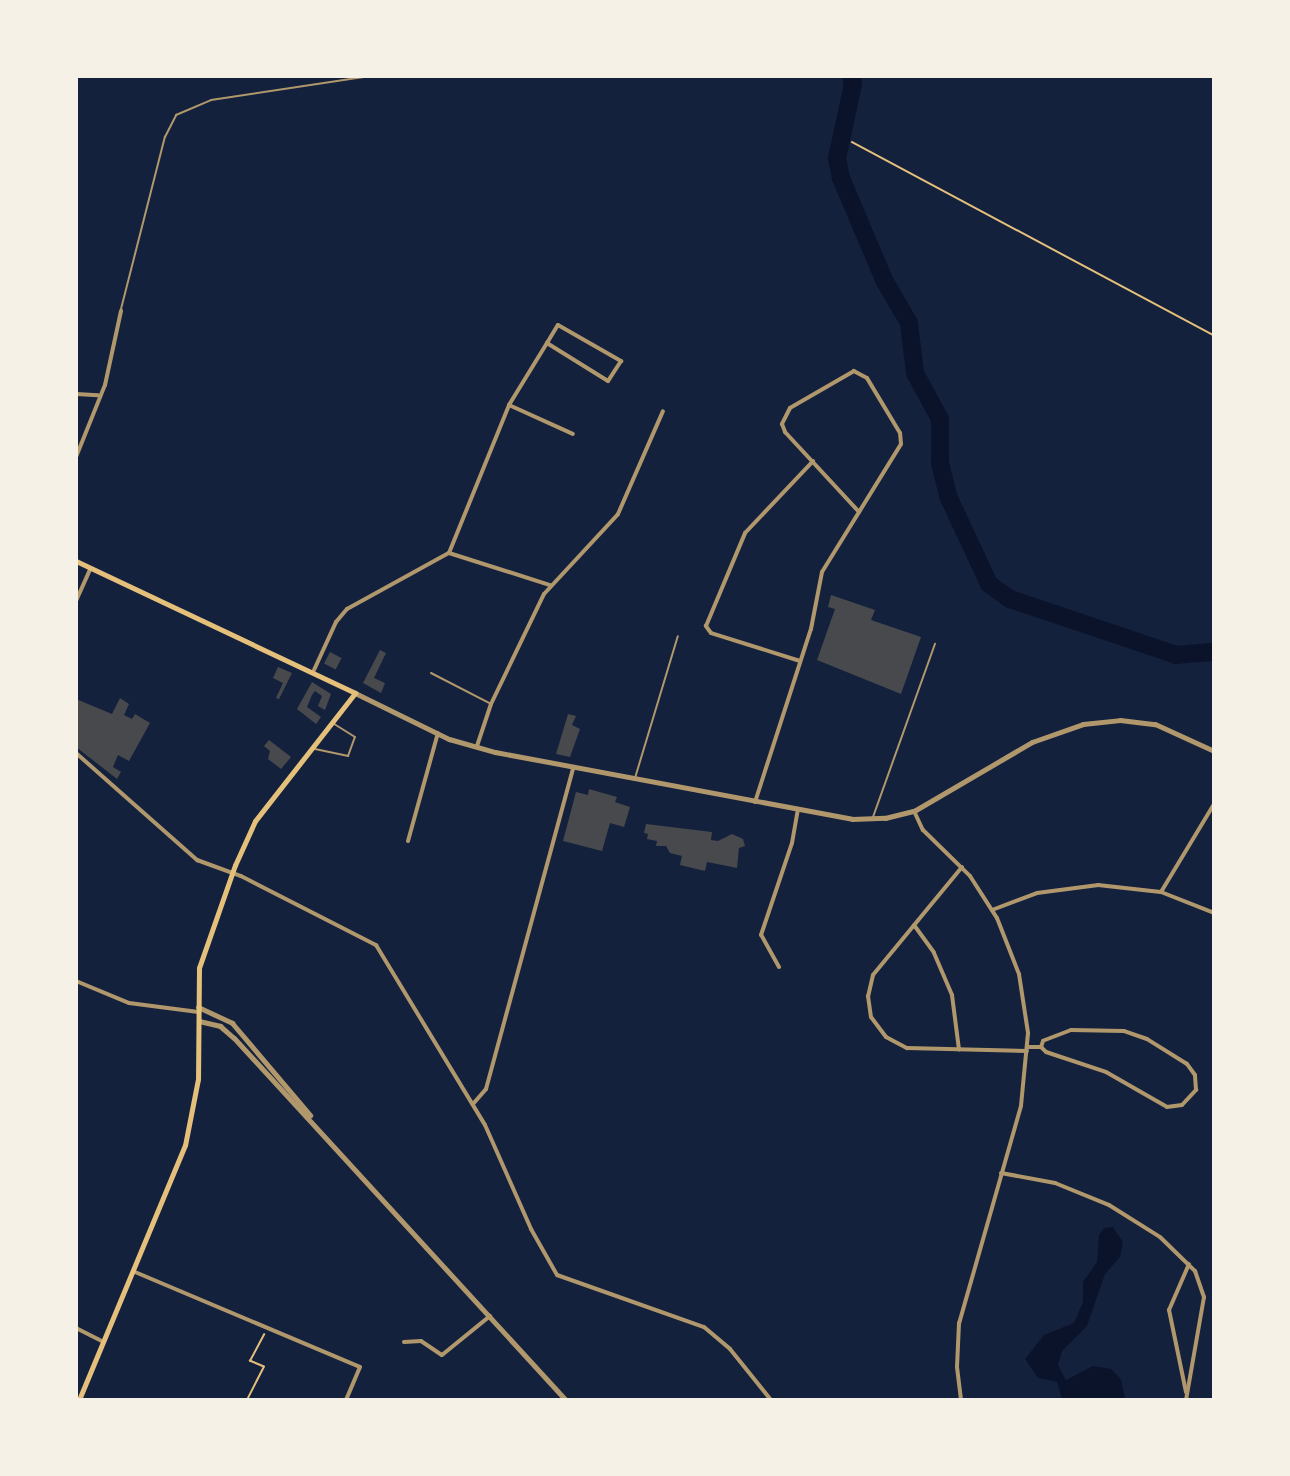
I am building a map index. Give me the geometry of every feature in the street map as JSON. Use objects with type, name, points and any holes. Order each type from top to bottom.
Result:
[{"type":"main road","points":[[76,561],[314,670],[355,693],[249,829],[200,961],[197,1091],[189,1128],[135,1272],[80,1400]]},
{"type":"street","points":[[76,457],[82,450],[98,395],[105,384],[121,311]]},
{"type":"street","points":[[314,670],[336,622],[347,609],[449,553],[509,405],[558,325],[621,361],[608,381],[547,343]]},
{"type":"street","points":[[755,802],[800,661],[822,572],[859,512],[902,440],[862,373],[849,373],[784,415],[785,432],[859,512]]},
{"type":"street","points":[[76,394],[98,395]]},
{"type":"street","points":[[509,405],[573,434]]},
{"type":"street","points":[[476,747],[491,704],[550,585],[618,514],[663,411]]},
{"type":"street","points":[[800,661],[711,633],[706,626],[743,537],[813,461]]},
{"type":"street","points":[[449,553],[550,585]]},
{"type":"street","points":[[76,601],[92,567]]},
{"type":"street","points":[[355,693],[438,733],[476,747],[573,769],[798,810],[872,819],[914,811],[1039,738],[1083,724],[1120,720],[1155,724],[1214,751]]},
{"type":"street","points":[[408,841],[438,733]]},
{"type":"street","points":[[76,753],[197,860],[232,873],[376,945],[473,1104],[534,1235],[557,1275],[704,1327],[730,1349],[771,1400]]},
{"type":"street","points":[[473,1104],[486,1089],[573,769]]},
{"type":"street","points":[[1161,891],[1214,804]]},
{"type":"street","points":[[779,968],[761,935],[792,843],[798,810]]},
{"type":"street","points":[[914,811],[923,830],[962,867],[993,910],[1021,985],[1028,1049],[1023,1098],[959,1323],[957,1367],[962,1400]]},
{"type":"street","points":[[962,867],[873,975],[868,996],[871,1017],[895,1044],[914,1049],[1041,1047]]},
{"type":"street","points":[[993,910],[1024,897],[1074,887],[1130,887],[1161,891],[1214,913]]},
{"type":"street","points":[[914,925],[930,947],[948,984],[956,1012],[959,1050]]},
{"type":"street","points":[[76,981],[129,1003],[198,1009],[232,1023],[320,1128]]},
{"type":"street","points":[[199,1021],[226,1030],[320,1128],[566,1400]]},
{"type":"street","points":[[1071,1030],[1124,1031],[1147,1039],[1187,1064],[1195,1074],[1196,1090],[1182,1105],[1167,1107],[1116,1076],[1046,1052],[1041,1047],[1043,1041],[1071,1030]]},
{"type":"street","points":[[1001,1173],[1065,1186],[1109,1205],[1152,1232],[1189,1264],[1200,1281],[1204,1297],[1186,1400]]},
{"type":"street","points":[[1187,1394],[1169,1310],[1189,1264]]},
{"type":"street","points":[[135,1272],[360,1367],[346,1400]]},
{"type":"street","points":[[404,1342],[410,1339],[421,1341],[442,1355],[490,1316]]},
{"type":"street","points":[[76,1328],[105,1342]]},
{"type":"lane","points":[[121,311],[165,137],[176,115],[211,99],[370,76]]},
{"type":"lane","points":[[634,780],[678,636]]},
{"type":"lane","points":[[872,819],[935,644]]},
{"type":"lane","points":[[431,674],[491,704]]},
{"type":"lane","points":[[312,748],[348,756],[354,737],[332,723]]},
{"type":"path","points":[[852,142],[1214,335]]},
{"type":"path","points":[[247,1400],[264,1367],[250,1360],[267,1329]]},
{"type":"water","points":[[1113,1227],[1123,1242],[1120,1257],[1105,1274],[1087,1326],[1062,1351],[1058,1365],[1066,1380],[1093,1366],[1111,1369],[1121,1379],[1125,1399],[1062,1399],[1057,1382],[1038,1378],[1025,1359],[1044,1335],[1074,1323],[1083,1302],[1083,1282],[1097,1262],[1099,1235],[1104,1228]]},
{"type":"building","points":[[831,595],[875,610],[871,620],[921,637],[901,694],[817,660],[835,609],[828,607]]},
{"type":"building","points":[[380,650],[386,653],[374,678],[385,683],[381,693],[363,683]]},
{"type":"building","points":[[330,652],[342,658],[336,669],[324,664]]},
{"type":"building","points":[[278,667],[292,673],[279,699],[276,698],[283,683],[273,678]]},
{"type":"building","points":[[312,682],[331,694],[325,710],[318,706],[322,696],[315,691],[312,695],[307,707],[321,717],[316,724],[297,709]]},
{"type":"building","points":[[120,698],[129,704],[124,715],[132,719],[135,714],[150,723],[129,761],[118,755],[113,767],[121,772],[117,779],[76,747],[76,699],[112,714]]},
{"type":"building","points":[[568,714],[576,716],[572,725],[580,729],[570,757],[556,754]]},
{"type":"building","points":[[269,740],[291,757],[281,769],[268,759],[270,751],[264,746]]},
{"type":"building","points":[[589,789],[617,797],[615,802],[630,807],[624,827],[610,823],[602,851],[563,841],[576,792],[588,795]]},
{"type":"building","points":[[646,824],[712,832],[711,840],[718,841],[732,834],[743,839],[745,846],[739,848],[737,868],[707,862],[705,871],[680,865],[682,856],[670,853],[666,846],[656,846],[657,841],[647,839],[648,834],[644,833]]},
{"type":"waterway","points":[[851,76],[853,84],[837,158],[841,178],[884,280],[909,323],[915,373],[940,419],[940,463],[948,496],[989,584],[1010,599],[1176,655],[1214,652]]}]
